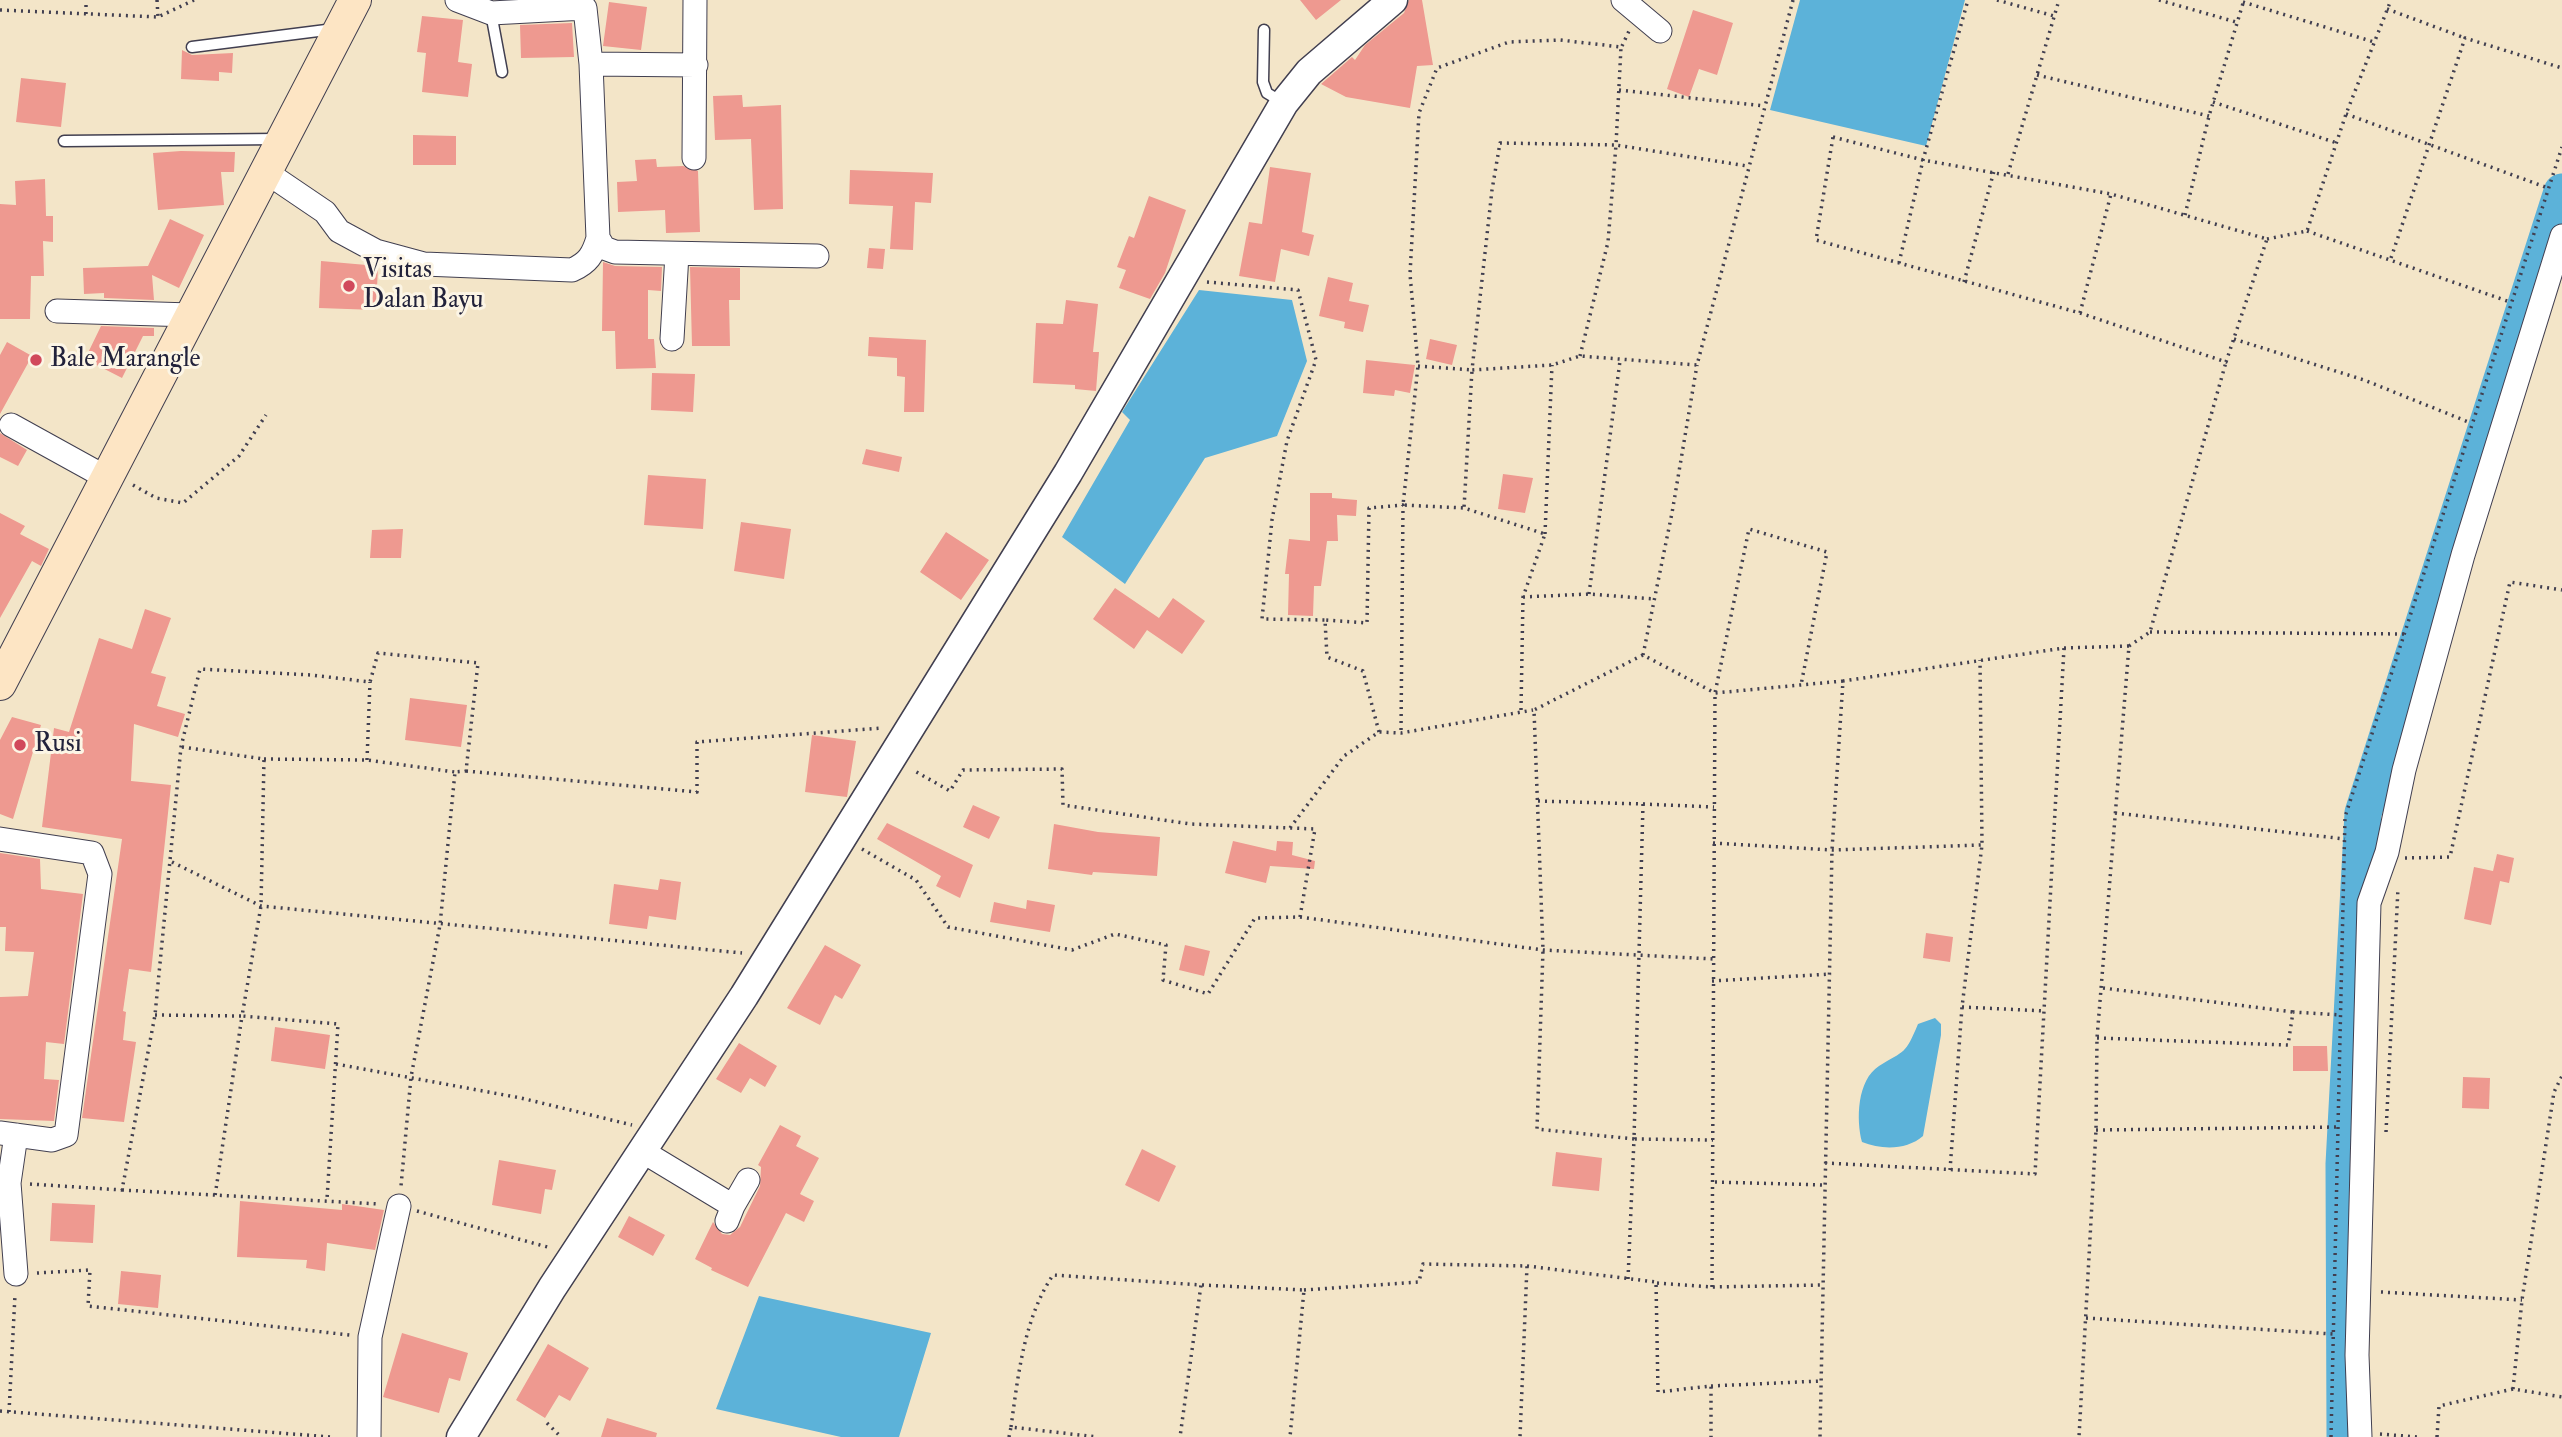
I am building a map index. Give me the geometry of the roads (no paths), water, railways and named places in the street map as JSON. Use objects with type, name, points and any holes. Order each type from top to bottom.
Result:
[{"type":"main road","points":[[0,684],[355,0]]},
{"type":"street","points":[[266,172],[325,212],[339,231],[376,251],[424,264],[572,270],[583,266],[594,255],[598,239],[591,64],[585,4],[491,13],[457,0]]},
{"type":"street","points":[[694,158],[695,0]]},
{"type":"street","points":[[461,1437],[552,1288],[638,1138],[744,996],[1068,474],[1284,103],[1309,72],[1392,0]]},
{"type":"street","points":[[1623,0],[1660,30]]},
{"type":"street","points":[[591,64],[696,65]]},
{"type":"street","points":[[2368,1435],[2357,1341],[2369,903],[2387,852],[2404,770],[2463,555],[2562,236]]},
{"type":"street","points":[[598,239],[604,248],[615,252],[817,256]]},
{"type":"street","points":[[672,339],[677,254]]},
{"type":"street","points":[[57,311],[191,315]]},
{"type":"street","points":[[11,425],[109,475]]},
{"type":"street","points":[[0,839],[92,853],[100,874],[66,1135],[52,1140],[8,1134],[16,1274]]},
{"type":"street","points":[[638,1138],[730,1213],[748,1180]]},
{"type":"street","points":[[369,1437],[370,1337],[399,1206]]},
{"type":"lane","points":[[491,13],[502,72]]},
{"type":"lane","points":[[192,47],[340,28]]},
{"type":"lane","points":[[1264,30],[1263,82],[1267,93],[1284,103]]},
{"type":"lane","points":[[64,141],[283,139]]},
{"type":"water","points":[[1800,0],[1965,0],[1926,146],[1770,110]]},
{"type":"water","points":[[1199,290],[1292,300],[1307,361],[1277,436],[1205,458],[1125,584],[1062,537],[1130,420],[1122,412]]},
{"type":"water","points":[[1935,1018],[1941,1024],[1941,1035],[1923,1136],[1910,1144],[1894,1147],[1862,1142],[1859,1112],[1866,1081],[1879,1066],[1903,1051],[1918,1024]]},
{"type":"water","points":[[759,1296],[931,1333],[899,1437],[841,1437],[716,1409]]},
{"type":"waterway","points":[[2345,1437],[2344,1164],[2363,813],[2562,192]]},
{"type":"place","name":"Visitas Dalan Bayu","points":[[349,286]]},
{"type":"place","name":"Bale Marangle","points":[[36,360]]},
{"type":"place","name":"Rusi","points":[[20,745]]}]
